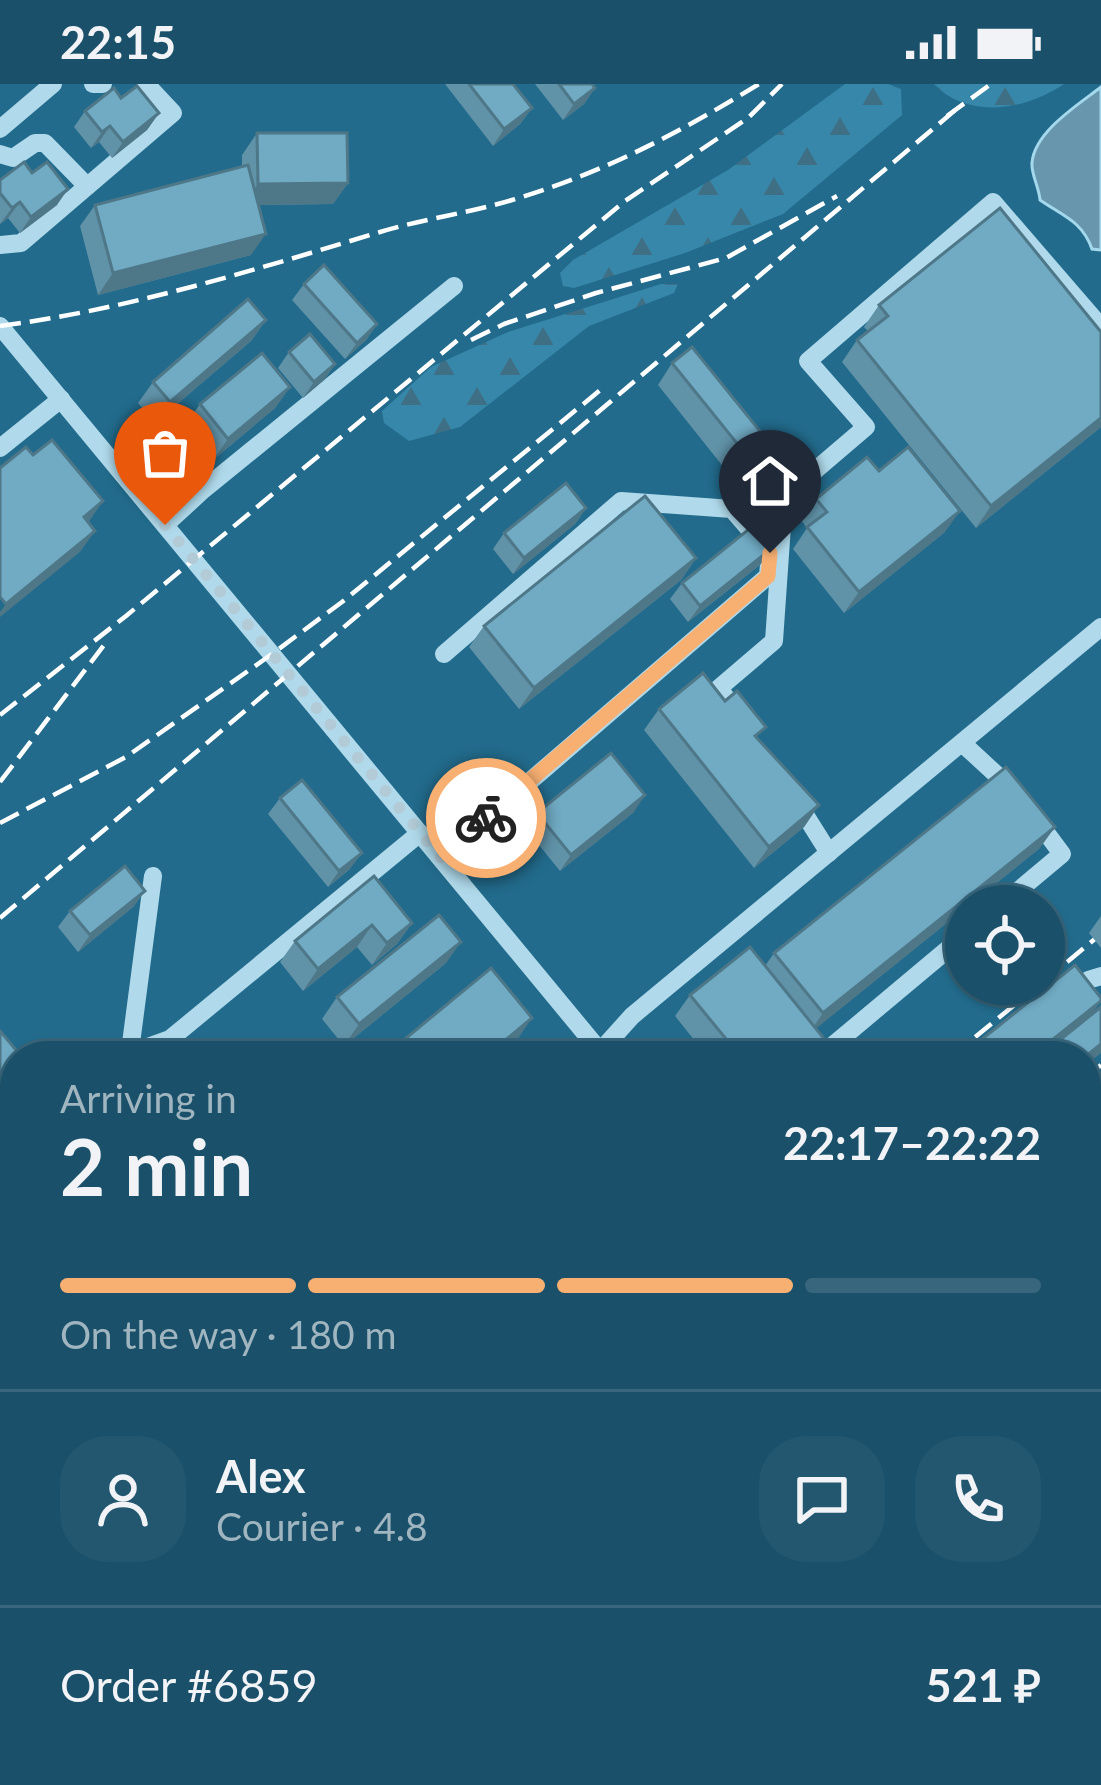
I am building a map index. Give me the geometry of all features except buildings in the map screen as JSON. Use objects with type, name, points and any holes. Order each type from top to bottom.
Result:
[{"type":"street","points":[[5,116],[52,84]]},
{"type":"street","points":[[93,84],[103,84]]},
{"type":"street","points":[[0,245],[21,242],[173,112],[146,84]]},
{"type":"street","points":[[0,154],[13,158],[35,143],[45,143],[87,186]]},
{"type":"street","points":[[754,738],[719,688],[774,641],[784,497],[866,427],[808,361],[993,202],[1101,327]]},
{"type":"street","points":[[165,525],[454,286]]},
{"type":"street","points":[[0,326],[589,1041]]},
{"type":"street","points":[[0,448],[61,399]]},
{"type":"street","points":[[441,858],[768,576],[770,553],[732,509],[622,501],[444,654]]},
{"type":"street","points":[[611,1041],[632,1016],[1101,627]]},
{"type":"street","points":[[962,743],[1004,778],[1062,854],[1025,885]]},
{"type":"street","points":[[791,794],[829,853]]},
{"type":"street","points":[[164,1041],[420,833]]},
{"type":"street","points":[[128,1041],[154,876]]},
{"type":"street","points":[[838,1041],[945,952]]},
{"type":"green space","points":[[845,84],[888,84],[901,89],[902,115],[783,214],[685,253],[574,288],[563,286],[560,273],[573,260],[728,170]]},
{"type":"green space","points":[[934,84],[1064,84],[1015,105],[980,107],[963,103]]},
{"type":"green space","points":[[661,284],[678,284],[674,293],[589,326],[460,427],[409,441],[384,423],[382,411],[431,367],[508,332]]},
{"type":"shaded area","points":[[1101,87],[1101,250],[1092,249],[1077,225],[1040,200],[1032,163],[1049,130]]},
{"type":"railway","points":[[0,326],[144,299],[396,227],[512,200],[640,150],[759,84]]},
{"type":"railway","points":[[0,715],[625,201],[748,118],[782,84]]},
{"type":"railway","points":[[947,116],[991,84]]},
{"type":"railway","points":[[0,918],[960,106]]},
{"type":"railway","points":[[471,340],[596,293],[726,258],[837,196]]},
{"type":"railway","points":[[0,823],[126,757],[272,654],[604,387]]},
{"type":"railway","points":[[0,782],[104,645]]},
{"type":"railway","points":[[1065,964],[1101,934]]},
{"type":"railway","points":[[970,1041],[1014,1005]]},
{"type":"way so far","points":[[165,525],[441,858],[486,818]]},
{"type":"route","points":[[486,818],[768,576],[770,553]]}]
